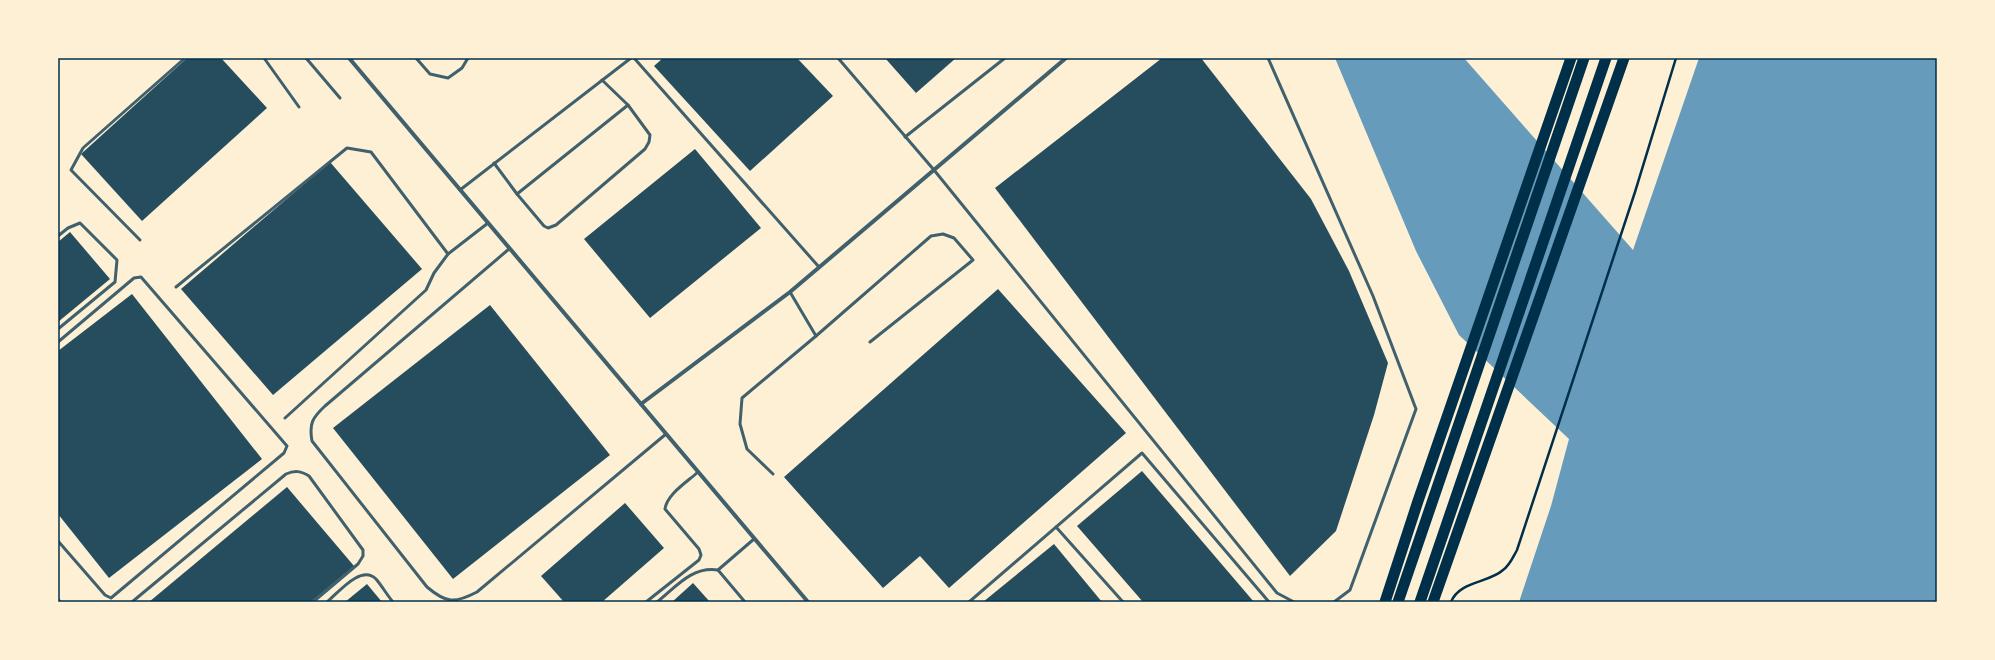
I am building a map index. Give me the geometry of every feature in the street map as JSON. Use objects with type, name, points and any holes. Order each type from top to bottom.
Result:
[{"type":"highway","points":[[1385,602],[1418,501],[1571,58]]},
{"type":"highway","points":[[1398,602],[1584,58]]},
{"type":"highway","points":[[1420,602],[1606,58]]},
{"type":"highway","points":[[1433,602],[1624,58]]},
{"type":"street","points":[[349,58],[808,602]]},
{"type":"street","points":[[641,404],[790,292],[1066,58]]},
{"type":"lane","points":[[140,240],[71,170],[83,148],[185,58]]},
{"type":"lane","points":[[264,58],[299,107]]},
{"type":"lane","points":[[306,58],[340,98]]},
{"type":"lane","points":[[416,58],[430,74],[448,78],[462,68],[468,58]]},
{"type":"lane","points":[[460,190],[632,58],[819,267]]},
{"type":"lane","points":[[838,58],[934,170],[1277,592],[1294,602]]},
{"type":"lane","points":[[905,137],[1005,58]]},
{"type":"lane","points":[[1268,58],[1373,296],[1416,409],[1350,590],[1334,602]]},
{"type":"lane","points":[[494,163],[517,194],[544,226],[548,228],[556,225],[645,149],[649,142],[650,136],[628,105],[602,80]]},
{"type":"lane","points":[[517,194],[628,105]]},
{"type":"lane","points":[[176,287],[347,148],[371,152],[448,254]]},
{"type":"lane","points":[[58,236],[68,228],[80,223],[117,260],[115,282],[58,329]]},
{"type":"lane","points":[[285,418],[426,290],[434,273],[448,254],[488,223]]},
{"type":"lane","points":[[773,474],[747,449],[740,424],[742,398],[931,236],[943,234],[954,238],[973,260],[870,342]]},
{"type":"lane","points":[[509,248],[325,406],[315,415],[311,425],[312,441],[427,587],[438,597],[447,601],[455,601],[477,592],[666,434]]},
{"type":"lane","points":[[58,342],[134,278],[141,277],[287,446],[284,453],[112,598],[105,596],[58,541]]},
{"type":"lane","points":[[790,292],[816,336]]},
{"type":"lane","points":[[970,602],[1142,453],[1269,602]]},
{"type":"lane","points":[[132,602],[286,474],[293,471],[302,472],[309,476],[363,550],[363,556],[358,564],[313,602]]},
{"type":"lane","points":[[646,602],[699,560],[701,555],[699,549],[665,509],[666,502],[670,497],[698,472]]},
{"type":"lane","points":[[1056,528],[1123,602]]},
{"type":"lane","points":[[718,570],[754,539]]},
{"type":"lane","points":[[657,602],[691,574],[709,569],[718,570],[745,602]]},
{"type":"lane","points":[[327,602],[355,578],[362,575],[369,575],[375,578],[393,602]]},
{"type":"path","points":[[1451,602],[1452,599],[1464,588],[1502,572],[1510,563],[1517,550],[1635,192],[1676,58]]},
{"type":"water","points":[[1335,58],[1464,58],[1633,250],[1699,58],[1937,58],[1937,602],[1519,602],[1551,506],[1569,439],[1459,335],[1416,251]]},
{"type":"building","points":[[187,58],[221,58],[267,108],[142,221],[81,154]]},
{"type":"building","points":[[663,58],[797,58],[833,96],[750,171],[654,66]]},
{"type":"building","points":[[885,58],[956,58],[916,93]]},
{"type":"building","points":[[1162,58],[1201,58],[1311,199],[1349,271],[1388,363],[1374,415],[1336,531],[1290,576],[995,188]]},
{"type":"building","points":[[695,149],[761,228],[650,318],[584,239]]},
{"type":"building","points":[[330,162],[422,269],[273,395],[181,289]]},
{"type":"building","points":[[70,232],[110,279],[58,322],[58,242]]},
{"type":"building","points":[[998,289],[1126,433],[949,588],[920,556],[883,588],[784,477]]},
{"type":"building","points":[[132,294],[262,459],[109,578],[58,514],[58,351]]},
{"type":"building","points":[[490,305],[610,455],[453,579],[333,428]]},
{"type":"building","points":[[1142,471],[1254,602],[1143,602],[1077,526]]},
{"type":"building","points":[[287,487],[354,566],[311,602],[149,602]]},
{"type":"building","points":[[625,503],[664,548],[602,602],[564,602],[541,576]]},
{"type":"building","points":[[1054,544],[1102,602],[983,602]]},
{"type":"building","points":[[693,583],[710,602],[672,602]]},
{"type":"building","points":[[367,584],[382,602],[345,602]]}]
